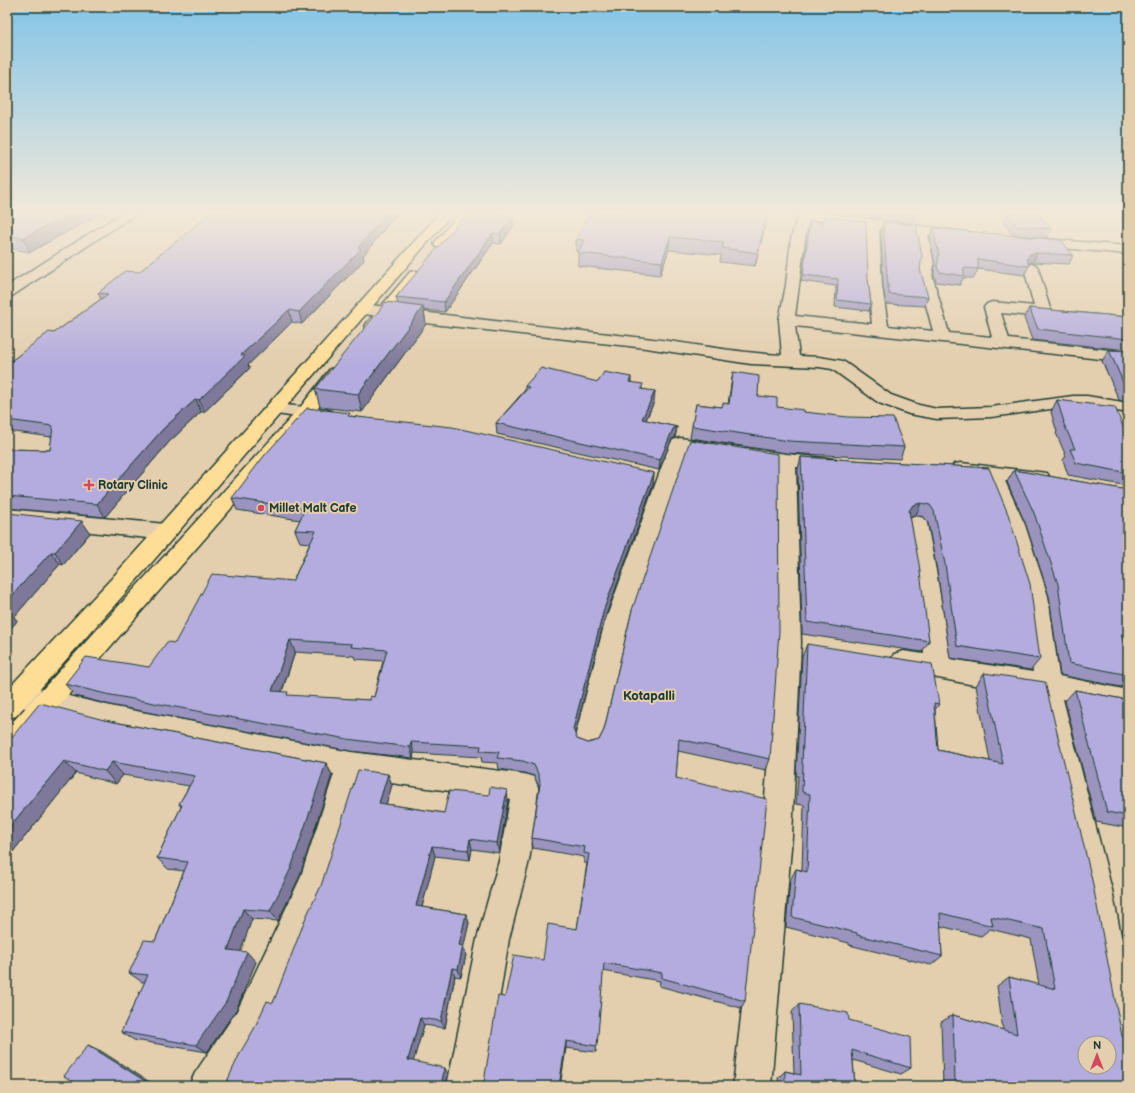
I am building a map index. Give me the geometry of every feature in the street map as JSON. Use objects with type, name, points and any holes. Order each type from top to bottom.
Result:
[{"type":"main road","points":[[13,702],[166,532],[403,264]]},
{"type":"main road","points":[[361,341],[425,264]]},
{"type":"main road","points":[[7,748],[46,702],[305,413],[347,359]]},
{"type":"street","points":[[7,293],[52,264]]},
{"type":"street","points":[[791,360],[786,320],[795,264]]},
{"type":"street","points":[[874,264],[880,329]]},
{"type":"street","points":[[925,264],[925,275],[942,336]]},
{"type":"street","points":[[1002,344],[992,307],[1043,312],[1031,268]]},
{"type":"street","points":[[364,309],[441,320],[639,342],[751,359],[791,360],[837,365],[885,399],[915,410],[937,414],[991,412],[1073,401],[1087,401],[1121,408],[1122,426]]},
{"type":"street","points":[[786,320],[1128,357]]},
{"type":"street","points":[[275,409],[343,417]]},
{"type":"street","points":[[588,741],[617,622],[635,573],[646,537],[660,478],[680,444],[786,460],[849,464]]},
{"type":"street","points":[[752,1086],[777,836],[801,645],[786,460]]},
{"type":"street","points":[[944,468],[991,472],[1054,481]]},
{"type":"street","points":[[991,472],[1014,525],[1036,596],[1048,685],[1060,743],[1096,890],[1128,1061]]},
{"type":"street","points":[[7,516],[166,532]]},
{"type":"street","points":[[916,523],[926,576],[938,667]]},
{"type":"street","points":[[883,658],[978,675],[1048,685],[1128,701]]},
{"type":"street","points":[[13,702],[46,702],[116,719],[352,765],[524,787],[525,795],[514,861],[493,939],[466,1086]]},
{"type":"street","points":[[208,1086],[248,1023],[314,884],[352,765]]},
{"type":"building","points":[[149,264],[346,264],[299,312],[289,310],[241,355],[245,356],[199,400],[196,399],[163,429],[97,504],[7,496],[7,449],[50,450],[53,426],[7,420],[7,364],[49,332],[54,333],[108,294],[98,293],[125,271],[139,272]]},
{"type":"building","points":[[424,264],[471,264],[444,302],[396,297]]},
{"type":"building","points":[[804,264],[867,264],[871,304],[837,300],[838,279],[803,275]]},
{"type":"building","points":[[886,264],[921,264],[920,269],[928,297],[889,294]]},
{"type":"building","points":[[937,264],[978,264],[978,269],[964,268],[964,276],[939,272]]},
{"type":"building","points":[[1014,264],[1028,264],[1029,266]]},
{"type":"building","points":[[386,302],[423,307],[358,394],[315,389]]},
{"type":"building","points":[[1029,308],[1128,317],[1128,339],[1038,329]]},
{"type":"building","points":[[1109,350],[1128,351],[1128,389],[1126,389]]},
{"type":"building","points":[[541,368],[598,382],[604,372],[631,377],[629,382],[643,384],[641,389],[655,391],[642,419],[677,427],[673,429],[660,460],[496,423],[529,387],[525,386]]},
{"type":"building","points":[[733,372],[759,376],[758,396],[777,398],[777,407],[848,417],[893,418],[904,447],[789,441],[692,426],[696,404],[722,407],[723,403],[729,404]]},
{"type":"building","points":[[1057,400],[1115,407],[1124,429],[1128,434],[1128,473],[1076,463],[1070,449],[1075,449],[1063,422]]},
{"type":"building","points":[[307,408],[350,413],[348,416],[452,427],[654,473],[604,609],[573,729],[577,739],[588,743],[599,740],[604,730],[632,610],[690,440],[778,454],[779,631],[770,759],[679,739],[676,778],[767,799],[745,1001],[662,978],[662,973],[604,963],[597,1046],[566,1041],[559,1086],[225,1086],[267,1001],[273,1003],[306,917],[321,886],[358,770],[388,774],[379,803],[444,813],[449,791],[489,795],[490,787],[507,790],[497,843],[470,839],[468,850],[432,846],[416,906],[466,914],[459,945],[463,946],[458,969],[452,968],[441,1021],[420,1018],[408,1060],[445,1068],[442,1080],[444,1082],[484,1082],[498,996],[505,997],[514,955],[543,960],[548,924],[577,929],[589,854],[584,853],[585,847],[532,838],[540,784],[539,776],[534,765],[523,761],[497,758],[499,752],[480,751],[481,746],[411,742],[410,747],[347,739],[106,694],[65,684],[86,657],[149,667],[167,642],[175,643],[212,574],[293,581],[316,531],[295,530],[305,509],[232,498],[264,456]],"holes":[[[290,640],[352,644],[351,647],[387,650],[374,697],[371,696],[370,700],[287,695],[288,692],[272,691]]]},
{"type":"building","points":[[801,457],[989,468],[1008,514],[1030,584],[1040,659],[957,646],[945,564],[934,511],[930,505],[921,503],[913,505],[909,511],[919,564],[929,641],[807,622]]},
{"type":"building","points":[[1014,470],[1128,490],[1128,635],[1121,634],[1128,662],[1128,675],[1069,663],[1058,584],[1034,513]]},
{"type":"building","points":[[7,513],[82,521],[55,552],[51,552],[7,601]]},
{"type":"building","points":[[807,644],[932,664],[939,704],[934,703],[938,750],[1003,764],[984,673],[1045,682],[1092,880],[1122,1036],[1124,1037],[1125,1056],[1128,1062],[1128,1086],[972,1086],[955,1081],[953,1015],[1017,1034],[1009,977],[1055,989],[1044,929],[991,917],[993,926],[940,913],[942,956],[792,917],[796,869],[807,872],[810,794],[802,792]]},
{"type":"building","points":[[1075,690],[1128,700],[1128,816],[1107,812]]},
{"type":"building","points":[[40,703],[104,720],[326,763],[291,868],[270,911],[243,909],[228,950],[247,952],[226,1002],[196,1045],[121,1032],[148,975],[129,973],[144,940],[155,941],[188,862],[157,858],[182,805],[179,804],[195,776],[112,762],[105,771],[64,761],[7,830],[7,743]]},
{"type":"building","points":[[799,1004],[848,1013],[849,1020],[910,1037],[911,1068],[852,1050],[855,1086],[785,1086],[785,1071],[801,1075]]},
{"type":"building","points":[[88,1045],[153,1086],[79,1086],[64,1076]]},
{"type":"place","name":"Rotary Clinic","points":[[89,485]]},
{"type":"place","name":"Millet Malt Cafe","points":[[261,508]]},
{"type":"district","name":"Kotapalli","points":[[649,695]]}]
